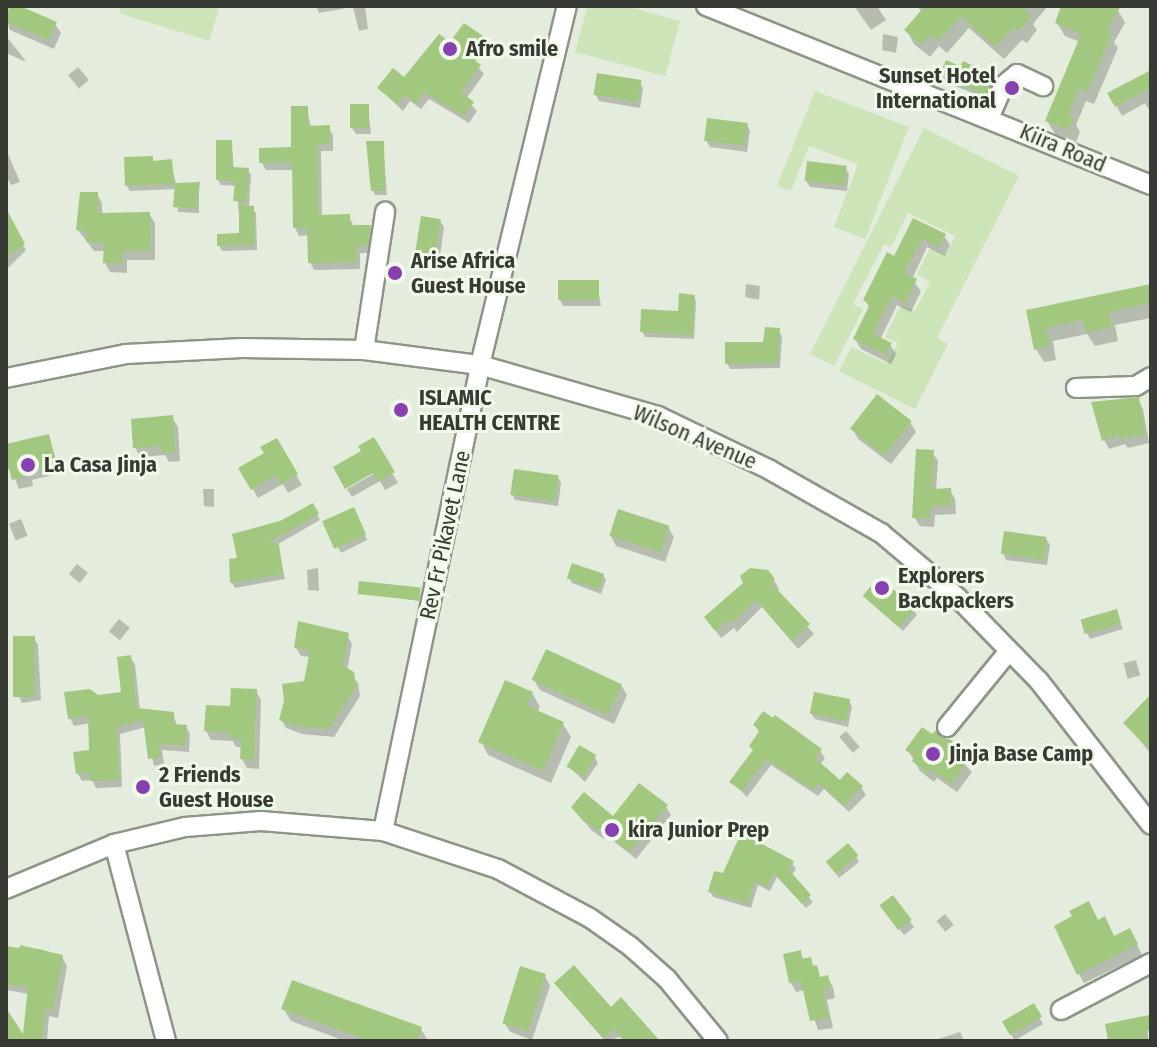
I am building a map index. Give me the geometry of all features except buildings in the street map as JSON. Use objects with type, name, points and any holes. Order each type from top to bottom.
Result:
[{"type":"street","name":"Rev Fr Pikavet Lane","points":[[383,831],[480,365],[567,6]]},
{"type":"street","name":"Kiira Road","points":[[706,6],[1151,185]]},
{"type":"street","points":[[989,118],[1004,85],[1017,74],[1043,86]]},
{"type":"street","points":[[364,350],[385,212]]},
{"type":"street","name":"Wilson Avenue","points":[[6,378],[126,354],[242,348],[364,350],[480,365],[658,416],[770,470],[881,533],[957,597],[1039,681],[1151,825]]},
{"type":"street","points":[[1076,388],[1136,386],[1151,377]]},
{"type":"street","points":[[947,727],[1009,651]]},
{"type":"street","points":[[6,889],[114,844],[185,827],[261,821],[383,831],[498,869],[590,918],[630,946],[667,979],[718,1041]]},
{"type":"street","points":[[114,844],[166,1041]]},
{"type":"street","points":[[1061,1010],[1151,963]]},
{"type":"green space","points":[[121,6],[211,6],[219,9],[209,41],[119,13]]},
{"type":"green space","points":[[588,6],[625,6],[680,21],[665,76],[575,52]]},
{"type":"green space","points":[[815,91],[909,127],[865,239],[834,227],[858,164],[809,146],[791,191],[777,186]]},
{"type":"green space","points":[[924,128],[1019,176],[937,338],[948,344],[915,409],[839,371],[852,347],[887,364],[898,343],[885,337],[901,305],[915,311],[930,282],[917,274],[930,248],[946,255],[955,236],[908,213],[891,247],[884,244],[853,304],[863,309],[834,366],[810,354]]},
{"type":"place","name":"Afro smile","points":[[450,49]]},
{"type":"place","name":"Sunset Hotel International","points":[[1012,88]]},
{"type":"place","name":"Arise Africa Guest House","points":[[395,273]]},
{"type":"place","name":"ISLAMIC HEALTH CENTRE","points":[[401,410]]},
{"type":"place","name":"La Casa Jinja","points":[[28,465]]},
{"type":"place","name":"Explorers Backpackers","points":[[882,588]]},
{"type":"place","name":"Jinja Base Camp","points":[[933,754]]},
{"type":"place","name":"2 Friends Guest House","points":[[143,787]]},
{"type":"place","name":"kira Junior Prep","points":[[612,830]]}]
